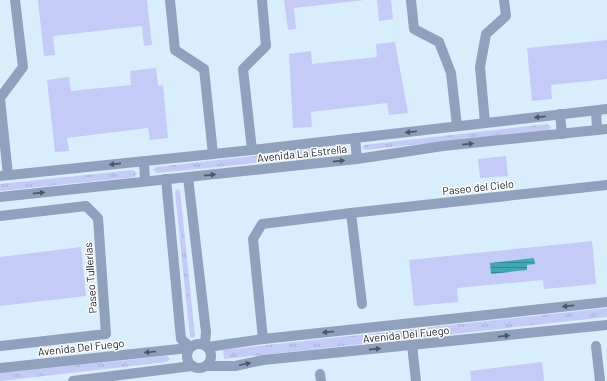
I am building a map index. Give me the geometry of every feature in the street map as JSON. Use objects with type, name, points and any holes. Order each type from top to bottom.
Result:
[{"type":"street","points":[[4,176],[7,163],[0,98],[23,67],[15,0]]},
{"type":"street","points":[[170,0],[175,50],[204,70],[213,154]]},
{"type":"street","points":[[252,150],[243,69],[266,46],[262,0]]},
{"type":"street","points":[[411,0],[414,29],[440,42],[451,73],[457,126]]},
{"type":"street","points":[[486,123],[480,67],[486,34],[506,16],[504,0]]},
{"type":"street","name":"Avenida La Estrella","points":[[4,176],[607,110]]},
{"type":"street","points":[[596,111],[602,130]]},
{"type":"street","points":[[560,114],[562,134]]},
{"type":"street","name":"Avenida La Estrella","points":[[0,197],[356,159],[443,146],[602,130]]},
{"type":"street","points":[[355,138],[356,159]]},
{"type":"street","points":[[144,161],[145,181]]},
{"type":"street","points":[[188,177],[206,332],[206,345]]},
{"type":"street","points":[[166,179],[181,339],[190,347]]},
{"type":"street","name":"Paseo del Cielo","points":[[263,339],[253,239],[262,224],[607,185]]},
{"type":"street","name":"Paseo Tullerías","points":[[0,216],[86,206],[98,218],[106,334],[1,346]]},
{"type":"street","points":[[351,213],[362,304]]},
{"type":"street","name":"Avenida Del Fuego","points":[[206,345],[607,302]]},
{"type":"street","name":"Avenida Del Fuego","points":[[207,366],[235,366],[263,360],[607,325]]},
{"type":"street","points":[[73,381],[126,378],[192,366],[199,368],[207,366],[211,359],[211,350],[206,345],[196,343],[190,347],[187,360],[192,366]]},
{"type":"street","points":[[412,345],[416,381]]},
{"type":"street","points":[[596,346],[600,381]]},
{"type":"street","name":"Avenida Del Fuego","points":[[0,368],[190,347]]},
{"type":"green space","points":[[38,0],[147,0],[152,45],[144,46],[142,26],[53,36],[55,55],[44,56]]},
{"type":"green space","points":[[284,0],[365,0],[294,8],[296,29],[288,30]]},
{"type":"green space","points":[[377,0],[391,0],[393,19],[379,21]]},
{"type":"green space","points":[[607,40],[607,79],[551,85],[552,99],[532,101],[527,48]]},
{"type":"green space","points":[[395,42],[408,113],[389,115],[387,103],[311,112],[312,127],[293,128],[289,54],[311,51],[312,64],[377,57],[376,44]]},
{"type":"green space","points":[[156,68],[158,86],[163,85],[168,138],[150,140],[148,128],[67,138],[69,151],[55,152],[47,80],[69,77],[71,91],[131,85],[130,71]]},
{"type":"green space","points":[[548,124],[551,127],[549,130],[365,150],[362,148],[364,145]]},
{"type":"green space","points":[[341,146],[346,150],[344,154],[157,173],[153,170],[156,167]]},
{"type":"green space","points":[[506,156],[508,176],[480,178],[478,159]]},
{"type":"green space","points":[[133,170],[137,173],[134,177],[0,191],[0,184]]},
{"type":"green space","points":[[177,189],[180,191],[195,336],[193,338],[190,337],[175,192]]},
{"type":"green space","points":[[592,241],[596,284],[544,289],[543,280],[457,288],[458,302],[414,306],[409,260]]},
{"type":"green space","points":[[81,247],[86,296],[0,306],[0,257]]},
{"type":"green space","points":[[607,308],[607,317],[224,359],[223,350]]},
{"type":"green space","points":[[167,356],[170,359],[166,362],[0,381],[0,373]]},
{"type":"green space","points":[[542,362],[544,381],[471,381],[470,371]]},
{"type":"shaded area","points":[[534,258],[535,264],[527,265],[527,270],[491,274],[490,263]]}]
